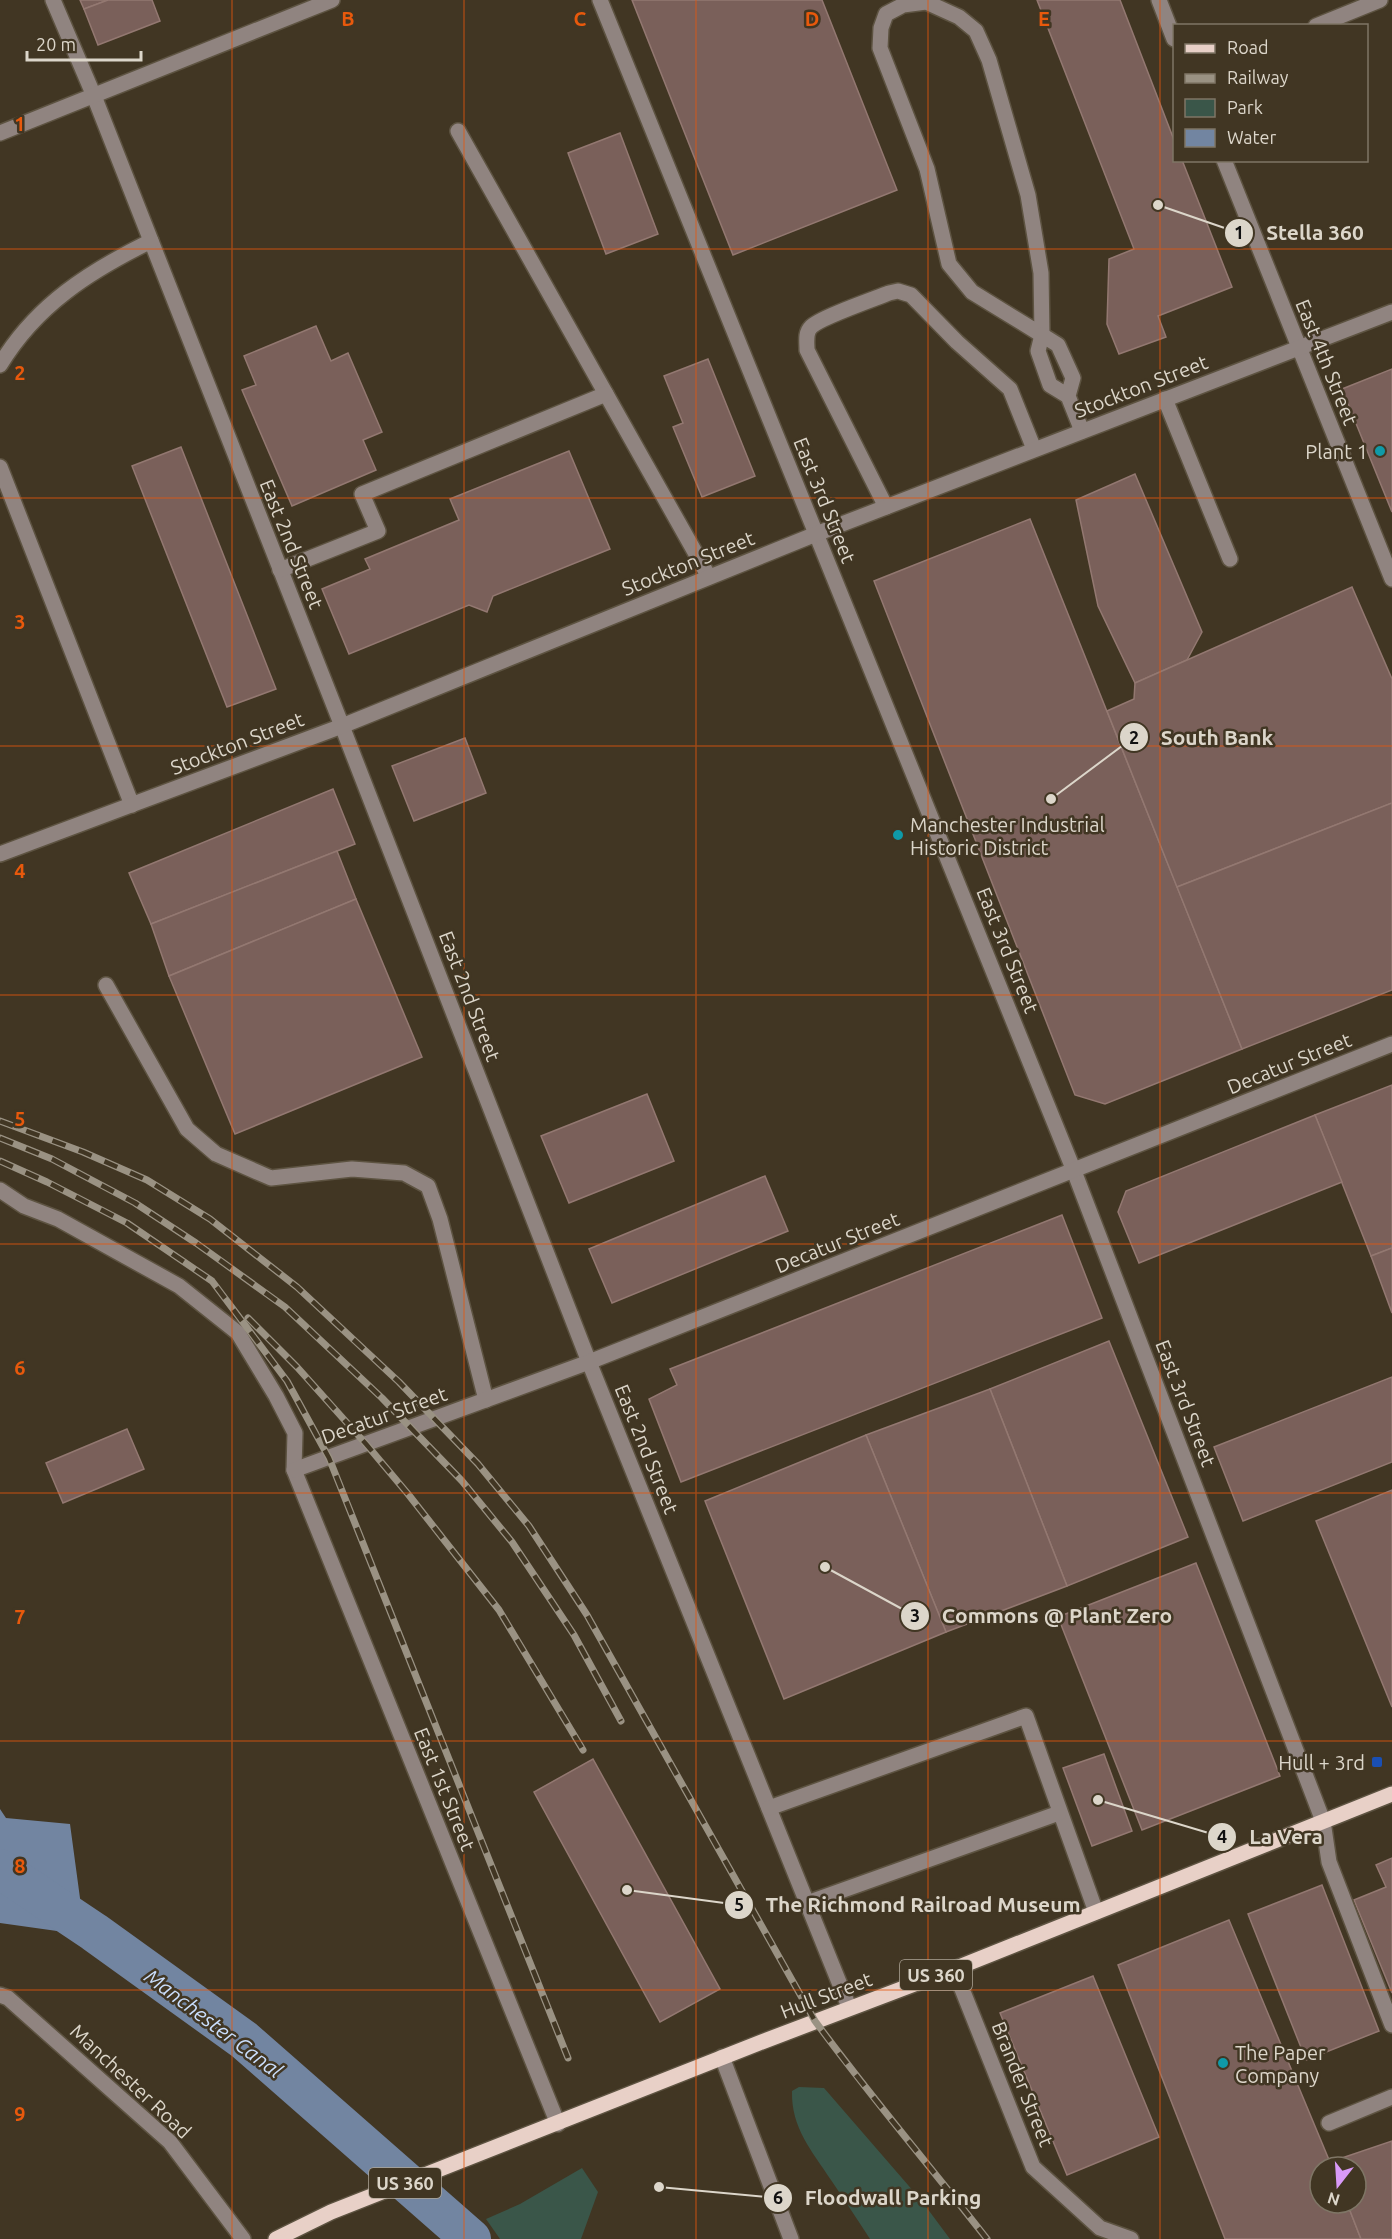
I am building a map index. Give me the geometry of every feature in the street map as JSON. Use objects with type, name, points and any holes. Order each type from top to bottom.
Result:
[{"type":"main road","name":"Hull Street","points":[[276,2239],[331,2212],[849,2007],[954,1969],[1392,1794]]},
{"type":"street","name":"East 2nd Street","points":[[53,0],[94,96],[342,726],[589,1362],[849,2007]]},
{"type":"street","points":[[0,133],[332,0]]},
{"type":"street","name":"East 3rd Street","points":[[600,0],[1074,1171],[1323,1821],[1329,1862],[1392,2025]]},
{"type":"street","points":[[1159,0],[1173,36]]},
{"type":"street","points":[[1321,24],[1380,0]]},
{"type":"street","points":[[1068,396],[1073,378],[1058,345],[1042,335],[972,292],[949,264],[927,169],[880,48],[881,28],[886,14],[903,5],[926,2],[959,17],[976,31],[989,60],[1028,195],[1041,273],[1042,335],[1038,351],[1050,385],[1068,396],[1082,431]]},
{"type":"street","points":[[459,131],[709,578]]},
{"type":"street","name":"East 4th Street","points":[[1225,162],[1392,579]]},
{"type":"street","points":[[0,365],[10,347],[31,321],[69,288],[105,264],[151,241]]},
{"type":"street","points":[[886,507],[807,350],[806,337],[810,327],[820,321],[889,293],[898,291],[911,295],[957,342],[1010,388],[1034,450]]},
{"type":"street","name":"Stockton Street","points":[[0,854],[342,726],[816,534],[1392,312]]},
{"type":"street","points":[[280,570],[378,531],[362,494],[606,394]]},
{"type":"street","points":[[1165,399],[1230,559]]},
{"type":"street","points":[[0,466],[132,805]]},
{"type":"street","points":[[106,985],[187,1129],[216,1154],[272,1178],[352,1169],[404,1173],[428,1186],[440,1219],[486,1400]]},
{"type":"street","name":"Decatur Street","points":[[294,1470],[589,1362],[1392,1044]]},
{"type":"street","points":[[0,1190],[24,1206],[58,1219],[179,1286],[238,1333],[276,1396],[295,1433],[294,1470]]},
{"type":"street","name":"East 1st Street","points":[[294,1470],[558,2124]]},
{"type":"street","points":[[769,1808],[1026,1716],[1096,1912]]},
{"type":"street","points":[[807,1903],[1059,1813]]},
{"type":"street","name":"Brander Street","points":[[954,1969],[1034,2167],[1100,2228],[1131,2239]]},
{"type":"street","name":"Manchester Road","points":[[0,1995],[8,1998],[170,2142],[243,2239]]},
{"type":"street","points":[[722,2057],[791,2239]]},
{"type":"street","points":[[1329,2123],[1392,2097]]},
{"type":"green space","points":[[799,2087],[824,2088],[921,2200],[950,2239],[870,2239],[810,2149],[799,2128],[792,2091]]},
{"type":"green space","points":[[582,2168],[598,2192],[581,2239],[500,2239],[486,2219],[520,2204]]},
{"type":"water","points":[[0,1809],[6,1818],[70,1824],[82,1913],[57,1931],[0,1923]]},
{"type":"building","points":[[80,0],[108,0],[84,9]]},
{"type":"building","points":[[108,0],[152,0],[160,21],[98,45],[84,9]]},
{"type":"building","points":[[632,0],[822,0],[897,190],[733,255]]},
{"type":"building","points":[[1037,0],[1120,0],[1173,137],[1173,162],[1183,162],[1232,287],[1158,316],[1166,337],[1119,354],[1107,324],[1109,259],[1134,249]]},
{"type":"building","points":[[620,133],[658,234],[606,254],[568,153]]},
{"type":"building","points":[[316,326],[331,361],[348,353],[382,432],[363,440],[376,470],[292,506],[242,390],[256,385],[244,356]]},
{"type":"building","points":[[708,359],[755,476],[702,497],[673,427],[683,423],[664,376]]},
{"type":"building","name":"Plant 1","points":[[1392,369],[1392,512],[1342,389]]},
{"type":"building","points":[[181,447],[276,689],[227,707],[132,466]]},
{"type":"building","points":[[569,451],[610,549],[493,596],[487,612],[469,605],[349,654],[322,589],[370,569],[365,559],[459,520],[450,499]]},
{"type":"building","points":[[1135,474],[1202,632],[1187,660],[1135,683],[1098,606],[1076,500]]},
{"type":"building","points":[[1030,519],[1242,1049],[1105,1104],[1075,1095],[874,581]]},
{"type":"building","points":[[1352,587],[1392,679],[1392,803],[1177,887],[1107,711],[1134,699],[1135,683]]},
{"type":"building","points":[[465,738],[486,793],[414,821],[392,766]]},
{"type":"building","points":[[333,789],[355,844],[151,924],[129,873]]},
{"type":"building","points":[[1392,803],[1392,990],[1242,1049],[1177,887]]},
{"type":"building","points":[[337,851],[356,899],[169,976],[151,924]]},
{"type":"building","points":[[356,899],[422,1057],[235,1134],[169,976]]},
{"type":"building","points":[[1392,1085],[1392,1248],[1371,1256],[1315,1115]]},
{"type":"building","points":[[647,1094],[674,1161],[569,1203],[541,1136]]},
{"type":"building","points":[[1315,1115],[1342,1182],[1139,1263],[1118,1212],[1126,1191]]},
{"type":"building","points":[[765,1176],[788,1231],[612,1303],[589,1249]]},
{"type":"building","points":[[1062,1215],[1102,1318],[681,1482],[649,1399],[677,1385],[670,1369]]},
{"type":"building","points":[[1392,1248],[1392,1313],[1371,1256]]},
{"type":"building","points":[[1109,1341],[1188,1537],[1067,1586],[990,1389]]},
{"type":"building","points":[[1392,1377],[1392,1462],[1243,1521],[1214,1447]]},
{"type":"building","points":[[990,1389],[1067,1586],[946,1632],[866,1435]]},
{"type":"building","points":[[127,1429],[144,1469],[63,1503],[46,1463]]},
{"type":"building","points":[[866,1435],[946,1632],[784,1699],[705,1501]]},
{"type":"building","points":[[1392,1490],[1392,1707],[1316,1521]]},
{"type":"building","points":[[1196,1563],[1280,1776],[1142,1830],[1058,1617]]},
{"type":"building","points":[[1104,1754],[1132,1831],[1092,1846],[1063,1768]]},
{"type":"building","points":[[593,1759],[720,1989],[660,2022],[534,1792]]},
{"type":"building","points":[[1392,1858],[1392,1993],[1354,1900],[1386,1887],[1376,1865]]},
{"type":"building","points":[[1322,1885],[1379,2031],[1306,2060],[1248,1914]]},
{"type":"building","name":"The Paper Company","points":[[1229,1920],[1327,2155],[1308,2155],[1308,2215],[1352,2215],[1361,2239],[1225,2239],[1118,1965]]},
{"type":"building","points":[[1093,1976],[1159,2137],[1067,2175],[1000,2013]]},
{"type":"building","points":[[1392,2141],[1392,2239],[1361,2239],[1352,2215],[1368,2215],[1368,2155],[1351,2155]]},
{"type":"waterway","name":"Manchester Canal","points":[[0,1869],[94,1932],[244,2040],[471,2239]]},
{"type":"railway","points":[[0,1121],[83,1152],[147,1180],[210,1219],[297,1287],[399,1382],[478,1464],[529,1526],[587,1615],[815,2021],[987,2239]]},
{"type":"railway","points":[[0,1138],[52,1159],[135,1203],[196,1243],[285,1307],[382,1398],[462,1481],[512,1542],[574,1635],[621,1721]]},
{"type":"railway","points":[[0,1161],[127,1223],[212,1281],[287,1381],[329,1458],[568,2058]]},
{"type":"railway","points":[[248,1318],[297,1367],[366,1444],[499,1610],[583,1750]]},
{"type":"place","name":"Stella 360","points":[[1158,205]]},
{"type":"place","name":"Plant 1","points":[[1380,451]]},
{"type":"place","name":"South Bank","points":[[1051,799]]},
{"type":"place","name":"Manchester Industrial Historic District","points":[[898,835]]},
{"type":"place","name":"Commons @ Plant Zero","points":[[825,1567]]},
{"type":"place","name":"Hull + 3rd","points":[[1377,1762]]},
{"type":"place","name":"La Vera","points":[[1098,1800]]},
{"type":"place","name":"The Richmond Railroad Museum","points":[[627,1890]]},
{"type":"place","name":"The Paper Company","points":[[1223,2063]]},
{"type":"place","name":"Floodwall Parking","points":[[659,2187]]}]
